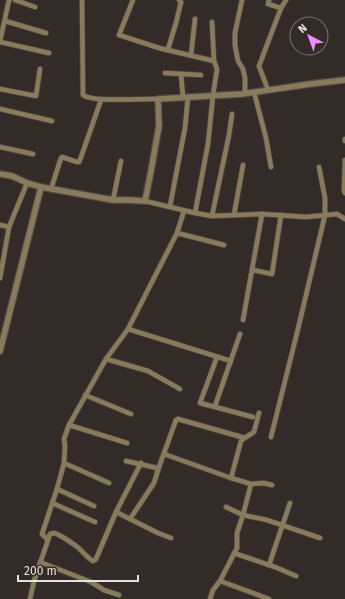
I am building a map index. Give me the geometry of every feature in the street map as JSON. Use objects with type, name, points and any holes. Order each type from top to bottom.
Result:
[{"type":"street","points":[[9,0],[0,42],[50,53]]},
{"type":"street","points":[[15,0],[35,7]]},
{"type":"street","points":[[82,0],[83,95],[86,98],[101,100],[212,96],[345,80]]},
{"type":"street","points":[[133,0],[119,35],[159,48],[214,61]]},
{"type":"street","points":[[168,49],[181,2],[179,0]]},
{"type":"street","points":[[242,0],[235,33],[235,45],[238,61],[243,69],[245,93]]},
{"type":"street","points":[[269,0],[268,4],[281,8]]},
{"type":"street","points":[[268,90],[260,66],[281,8],[286,0]]},
{"type":"street","points":[[191,55],[195,19]]},
{"type":"street","points":[[5,21],[46,32]]},
{"type":"street","points":[[195,213],[208,144],[212,96],[217,69],[214,61],[212,22]]},
{"type":"street","points":[[0,89],[36,96],[40,69]]},
{"type":"street","points":[[165,73],[201,75]]},
{"type":"street","points":[[170,206],[185,128],[185,97],[181,74]]},
{"type":"street","points":[[254,92],[266,138],[271,168]]},
{"type":"street","points":[[145,201],[159,126],[158,99]]},
{"type":"street","points":[[51,189],[61,158],[77,162],[80,160],[101,100]]},
{"type":"street","points":[[0,109],[52,121]]},
{"type":"street","points":[[212,216],[232,114]]},
{"type":"street","points":[[0,147],[32,154]]},
{"type":"street","points":[[345,160],[345,193]]},
{"type":"street","points":[[113,200],[121,161]]},
{"type":"street","points":[[234,215],[243,165]]},
{"type":"street","points":[[271,437],[324,215],[325,198],[319,167]]},
{"type":"street","points":[[0,174],[12,176],[27,183],[51,189],[113,200],[145,201],[170,206],[184,211],[212,216],[262,214],[306,217],[337,214],[345,217]]},
{"type":"street","points":[[0,278],[10,227],[27,183]]},
{"type":"street","points":[[0,351],[41,187]]},
{"type":"street","points":[[48,540],[42,534],[64,463],[64,439],[69,425],[106,359],[128,329],[177,232],[184,211]]},
{"type":"street","points":[[243,320],[262,214]]},
{"type":"street","points":[[252,270],[272,274],[281,215]]},
{"type":"street","points":[[0,225],[10,227]]},
{"type":"street","points":[[177,232],[224,245]]},
{"type":"street","points":[[128,329],[231,361]]},
{"type":"street","points":[[215,406],[240,334]]},
{"type":"street","points":[[217,356],[200,402],[253,417]]},
{"type":"street","points":[[106,359],[148,371],[180,389]]},
{"type":"street","points":[[85,395],[131,414]]},
{"type":"street","points":[[231,478],[241,441],[254,432],[260,413]]},
{"type":"street","points":[[130,519],[154,483],[176,420],[178,419],[245,438]]},
{"type":"street","points":[[69,425],[127,443]]},
{"type":"street","points":[[164,454],[251,484],[263,483],[272,485]]},
{"type":"street","points":[[126,460],[159,467]]},
{"type":"street","points":[[64,463],[109,483]]},
{"type":"street","points":[[30,599],[34,581],[50,534],[54,532],[58,534],[76,546],[90,559],[96,559],[116,512],[141,463]]},
{"type":"street","points":[[210,599],[213,590],[220,581],[236,548],[237,533],[251,484]]},
{"type":"street","points":[[57,489],[94,506]]},
{"type":"street","points":[[52,503],[95,522]]},
{"type":"street","points":[[269,565],[290,503]]},
{"type":"street","points":[[226,506],[243,515],[267,520],[320,538]]},
{"type":"street","points":[[116,512],[171,538]]},
{"type":"street","points":[[234,553],[296,576]]},
{"type":"street","points":[[40,562],[91,582],[104,590],[119,595]]},
{"type":"street","points":[[220,581],[269,599]]}]
